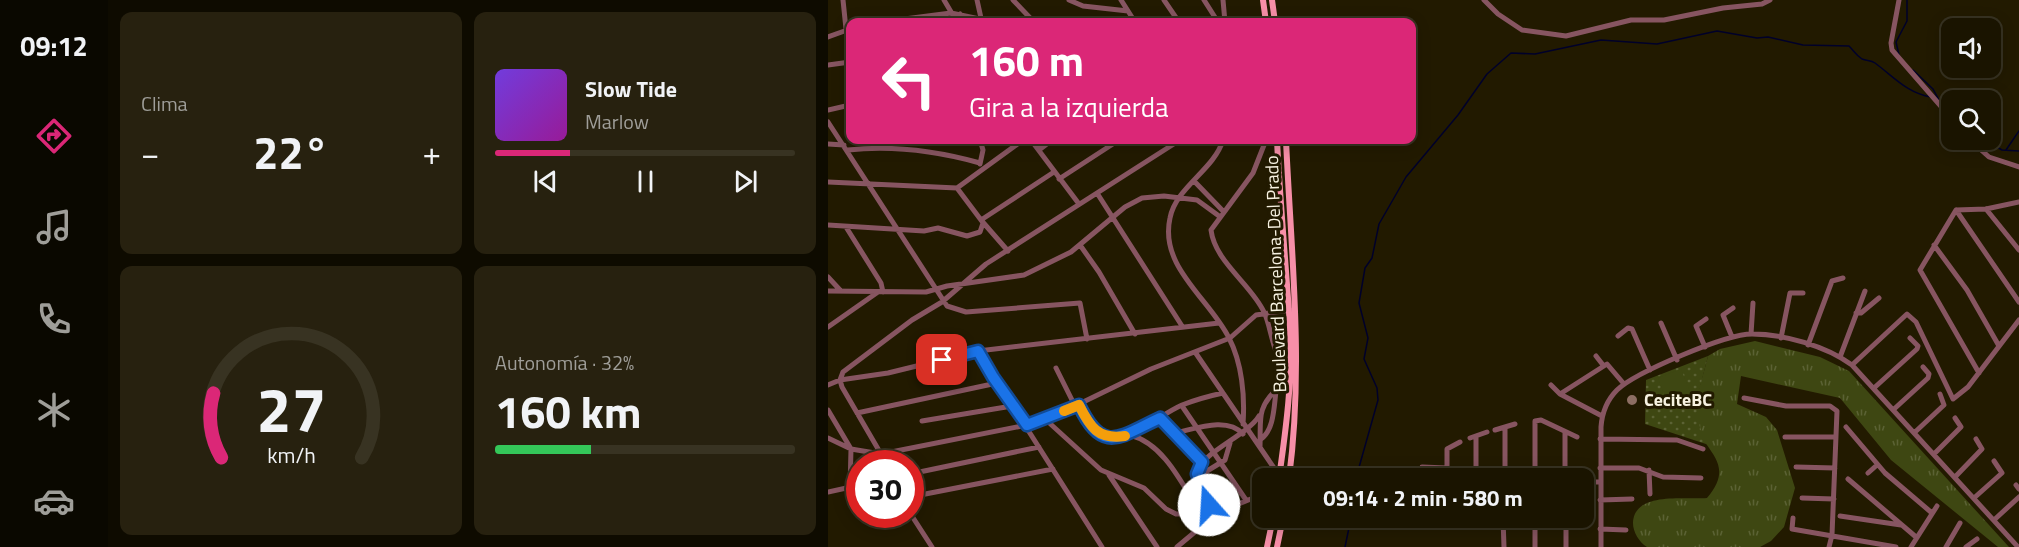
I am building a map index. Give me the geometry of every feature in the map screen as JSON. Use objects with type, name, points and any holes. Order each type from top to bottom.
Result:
[{"type":"main road","points":[[1272,0],[1274,18]]},
{"type":"main road","points":[[1262,2],[1265,18]]},
{"type":"main road","name":"Boulevard Barcelona-Del Prado","points":[[1277,144],[1292,310],[1281,468]]},
{"type":"main road","name":"Boulevard Barcelona-Del Prado","points":[[1286,144],[1297,393],[1289,468]]},
{"type":"main road","points":[[1267,547],[1272,528]]},
{"type":"main road","points":[[1277,547],[1281,528]]},
{"type":"street","points":[[843,0],[846,18]]},
{"type":"street","points":[[944,0],[954,18]]},
{"type":"street","points":[[918,18],[951,13],[981,18],[977,0]]},
{"type":"street","points":[[1013,0],[1030,18]]},
{"type":"street","points":[[1069,0],[1083,6],[1128,11]]},
{"type":"street","points":[[1121,0],[1132,18]]},
{"type":"street","points":[[1164,0],[1176,18]]},
{"type":"street","points":[[1204,0],[1215,18]]},
{"type":"street","points":[[1223,0],[1225,18]]},
{"type":"street","points":[[1484,0],[1497,14],[1522,30],[1566,36],[1631,20],[1664,20],[1723,8],[1762,4],[1770,0]]},
{"type":"street","points":[[1899,0],[1892,50],[1941,106]]},
{"type":"street","points":[[828,37],[846,30]]},
{"type":"street","points":[[828,65],[846,63]]},
{"type":"street","points":[[828,110],[846,106]]},
{"type":"street","points":[[828,122],[899,230],[937,290],[942,302],[966,312],[1080,303],[1087,339]]},
{"type":"street","points":[[828,144],[846,147],[914,149],[980,163]]},
{"type":"street","points":[[980,171],[981,144]]},
{"type":"street","points":[[828,182],[957,188],[1017,144]]},
{"type":"street","points":[[1035,144],[1079,204]]},
{"type":"street","points":[[1039,150],[1047,144]]},
{"type":"street","points":[[1059,179],[1113,144]]},
{"type":"street","points":[[879,450],[840,380],[843,372],[851,363],[942,302],[987,264],[1174,144]]},
{"type":"street","points":[[1221,144],[1215,157],[1173,208],[1168,227],[1172,253],[1184,277],[1230,338],[1239,367],[1245,432]]},
{"type":"street","points":[[1264,144],[1253,173],[1211,230],[1216,247],[1264,312],[1278,354],[1283,364],[1289,367]]},
{"type":"street","points":[[1981,150],[1989,157],[2019,167]]},
{"type":"street","points":[[828,225],[899,230],[938,228],[967,236],[980,232],[982,222],[1054,172]]},
{"type":"street","points":[[1194,181],[1221,214]]},
{"type":"street","points":[[957,188],[982,222],[1008,251]]},
{"type":"street","points":[[1097,193],[1182,326]]},
{"type":"street","points":[[828,291],[908,293],[1024,275],[1051,263],[1080,245],[1142,198],[1164,196],[1197,200],[1221,214]]},
{"type":"street","points":[[1956,210],[1986,209],[2019,202]]},
{"type":"street","points":[[1986,209],[2019,250]]},
{"type":"street","points":[[1956,210],[1920,270],[1979,373]]},
{"type":"street","points":[[1956,210],[2019,302]]},
{"type":"street","points":[[846,226],[881,283],[881,292]]},
{"type":"street","points":[[1080,245],[1100,272],[1135,334]]},
{"type":"street","points":[[1934,245],[1967,290],[1999,346]]},
{"type":"street","points":[[828,277],[840,290]]},
{"type":"street","points":[[1808,345],[1832,281],[1843,278]]},
{"type":"street","points":[[1840,357],[1864,291]]},
{"type":"street","points":[[828,327],[881,292]]},
{"type":"street","points":[[1780,338],[1790,293],[1803,293]]},
{"type":"street","points":[[1856,313],[1861,312],[1879,298]]},
{"type":"street","points":[[1751,334],[1753,303]]},
{"type":"street","points":[[1732,337],[1723,315],[1733,308]]},
{"type":"street","points":[[908,450],[1027,425],[1045,419],[1119,383],[1230,338],[1252,317],[1264,312],[1292,310]]},
{"type":"street","points":[[1852,365],[1907,314],[1916,322],[1953,399],[1968,387],[2019,320]]},
{"type":"street","points":[[1705,347],[1696,324],[1706,319]]},
{"type":"street","points":[[828,385],[840,380],[888,373],[978,351],[1220,323]]},
{"type":"street","points":[[1661,323],[1677,360]]},
{"type":"street","points":[[1618,336],[1624,330],[1632,330],[1650,370]]},
{"type":"street","points":[[1601,547],[1600,439],[1602,416],[1613,395],[1624,384],[1650,370],[1732,337],[1751,334],[1808,345],[1840,357],[1852,365],[2017,543]]},
{"type":"street","points":[[1874,388],[1917,349],[1918,346],[1910,338]]},
{"type":"street","points":[[978,351],[1012,406],[1027,425],[1102,547]]},
{"type":"street","points":[[1195,352],[1243,424]]},
{"type":"street","points":[[1596,356],[1624,384]]},
{"type":"street","points":[[1560,394],[1605,365]]},
{"type":"street","points":[[1893,410],[1928,378],[1929,374],[1923,367]]},
{"type":"street","points":[[1056,368],[1077,405],[1097,433],[1108,437],[1130,435],[1140,437],[1156,448],[1201,514]]},
{"type":"street","points":[[857,413],[997,383]]},
{"type":"street","points":[[1551,385],[1560,394],[1602,416]]},
{"type":"street","points":[[1214,514],[1197,470],[1202,462],[1213,453],[1245,432],[1276,390],[1281,388],[1288,392]]},
{"type":"street","points":[[1260,444],[1270,425],[1276,390]]},
{"type":"street","points":[[1130,435],[1182,406],[1223,393]]},
{"type":"street","points":[[1914,433],[1944,405],[1940,394]]},
{"type":"street","points":[[1744,398],[1774,405],[1830,406],[1837,411],[1832,535],[1829,547]]},
{"type":"street","points":[[922,421],[1012,406]]},
{"type":"street","points":[[1182,406],[1246,500]]},
{"type":"street","points":[[828,410],[851,449]]},
{"type":"street","points":[[1259,416],[1260,444]]},
{"type":"street","points":[[1160,418],[1202,462]]},
{"type":"street","points":[[1934,454],[1961,428],[1955,418]]},
{"type":"street","points":[[1045,419],[1101,470],[1144,488],[1166,509],[1186,516],[1214,514],[1252,498]]},
{"type":"street","points":[[1535,468],[1534,423],[1538,420],[1577,437]]},
{"type":"street","points":[[1175,433],[1220,424],[1238,428],[1260,444],[1275,468]]},
{"type":"street","points":[[1495,430],[1515,424]]},
{"type":"street","points":[[1505,427],[1505,468]]},
{"type":"street","points":[[1845,428],[1877,465],[1932,513]]},
{"type":"street","points":[[1475,468],[1473,437],[1487,432]]},
{"type":"street","points":[[1565,432],[1565,468]]},
{"type":"street","points":[[1785,437],[1836,437]]},
{"type":"street","points":[[828,438],[857,450]]},
{"type":"street","points":[[1600,439],[1677,440],[1704,449]]},
{"type":"street","points":[[1190,447],[1204,440]]},
{"type":"street","points":[[1956,476],[1982,449],[1976,440]]},
{"type":"street","points":[[1422,466],[1447,468],[1447,449],[1460,442]]},
{"type":"street","points":[[1199,476],[1220,465],[1227,458],[1230,443]]},
{"type":"street","points":[[924,471],[1039,447]]},
{"type":"street","points":[[1974,498],[2002,472],[1994,461]]},
{"type":"street","points":[[1868,473],[1877,465]]},
{"type":"street","points":[[1796,467],[1835,468]]},
{"type":"street","points":[[1600,468],[1639,468],[1669,478],[1701,478]]},
{"type":"street","points":[[924,494],[1053,469]]},
{"type":"street","points":[[1649,470],[1650,494]]},
{"type":"street","points":[[1108,473],[1157,547]]},
{"type":"street","points":[[1848,479],[1916,537]]},
{"type":"street","points":[[1594,482],[1600,482]]},
{"type":"street","points":[[828,492],[846,489]]},
{"type":"street","points":[[1994,520],[2019,497]]},
{"type":"street","points":[[1802,498],[1834,499]]},
{"type":"street","points":[[1600,500],[1632,499]]},
{"type":"street","points":[[1911,547],[1937,506]]},
{"type":"street","points":[[1177,547],[1204,527],[1214,514]]},
{"type":"street","points":[[1840,516],[1901,525]]},
{"type":"street","points":[[1794,518],[1792,530],[1896,547]]},
{"type":"street","points":[[1946,547],[1960,523]]},
{"type":"street","points":[[920,528],[932,547]]},
{"type":"street","points":[[1503,528],[1504,547]]},
{"type":"street","points":[[1535,528],[1535,547]]},
{"type":"street","points":[[1566,528],[1566,547]]},
{"type":"street","points":[[1600,529],[1626,530]]},
{"type":"street","points":[[1966,547],[1977,539]]},
{"type":"green space","points":[[1755,341],[1820,357],[1849,371],[2009,547],[1998,547],[1891,460],[1840,398],[1741,376],[1737,404],[1766,417],[1777,430],[1795,488],[1784,527],[1771,541],[1760,547],[1647,547],[1644,545],[1639,540],[1633,526],[1636,513],[1642,506],[1662,499],[1707,498],[1716,485],[1719,474],[1718,464],[1697,427],[1695,415],[1698,393],[1708,356],[1720,349]]},
{"type":"green space","points":[[1708,356],[1699,391],[1697,412],[1703,434],[1709,445],[1645,424],[1646,380]]},
{"type":"green space","points":[[1681,369],[1694,402],[1670,410],[1658,378]]},
{"type":"waterway","points":[[1899,55],[1896,42],[1907,21],[1907,0]]},
{"type":"waterway","points":[[1359,468],[1378,400],[1377,388],[1364,359],[1368,338],[1359,303],[1365,268],[1372,258],[1379,224],[1406,177],[1458,115],[1487,74],[1511,53],[1535,54],[1601,40],[1657,44],[1717,31],[1757,38],[1768,37],[1803,45],[1849,46],[1862,59],[1872,61],[1908,88],[1931,97]]},
{"type":"waterway","points":[[1913,70],[1933,89],[1940,102]]},
{"type":"waterway","points":[[2006,150],[2019,131]]},
{"type":"waterway","points":[[2001,149],[2019,151]]},
{"type":"waterway","points":[[1345,547],[1349,528]]},
{"type":"slow traffic","points":[[1064,411],[1079,405],[1089,425],[1097,433],[1108,437],[1125,436]]},
{"type":"place","name":"CeciteBC","points":[[1632,400]]},
{"type":"route","points":[[942,360],[978,351],[1012,406],[1027,425],[1079,405],[1089,425],[1097,433],[1108,437],[1130,435],[1142,426],[1160,418],[1202,462],[1197,474],[1209,505]]}]
